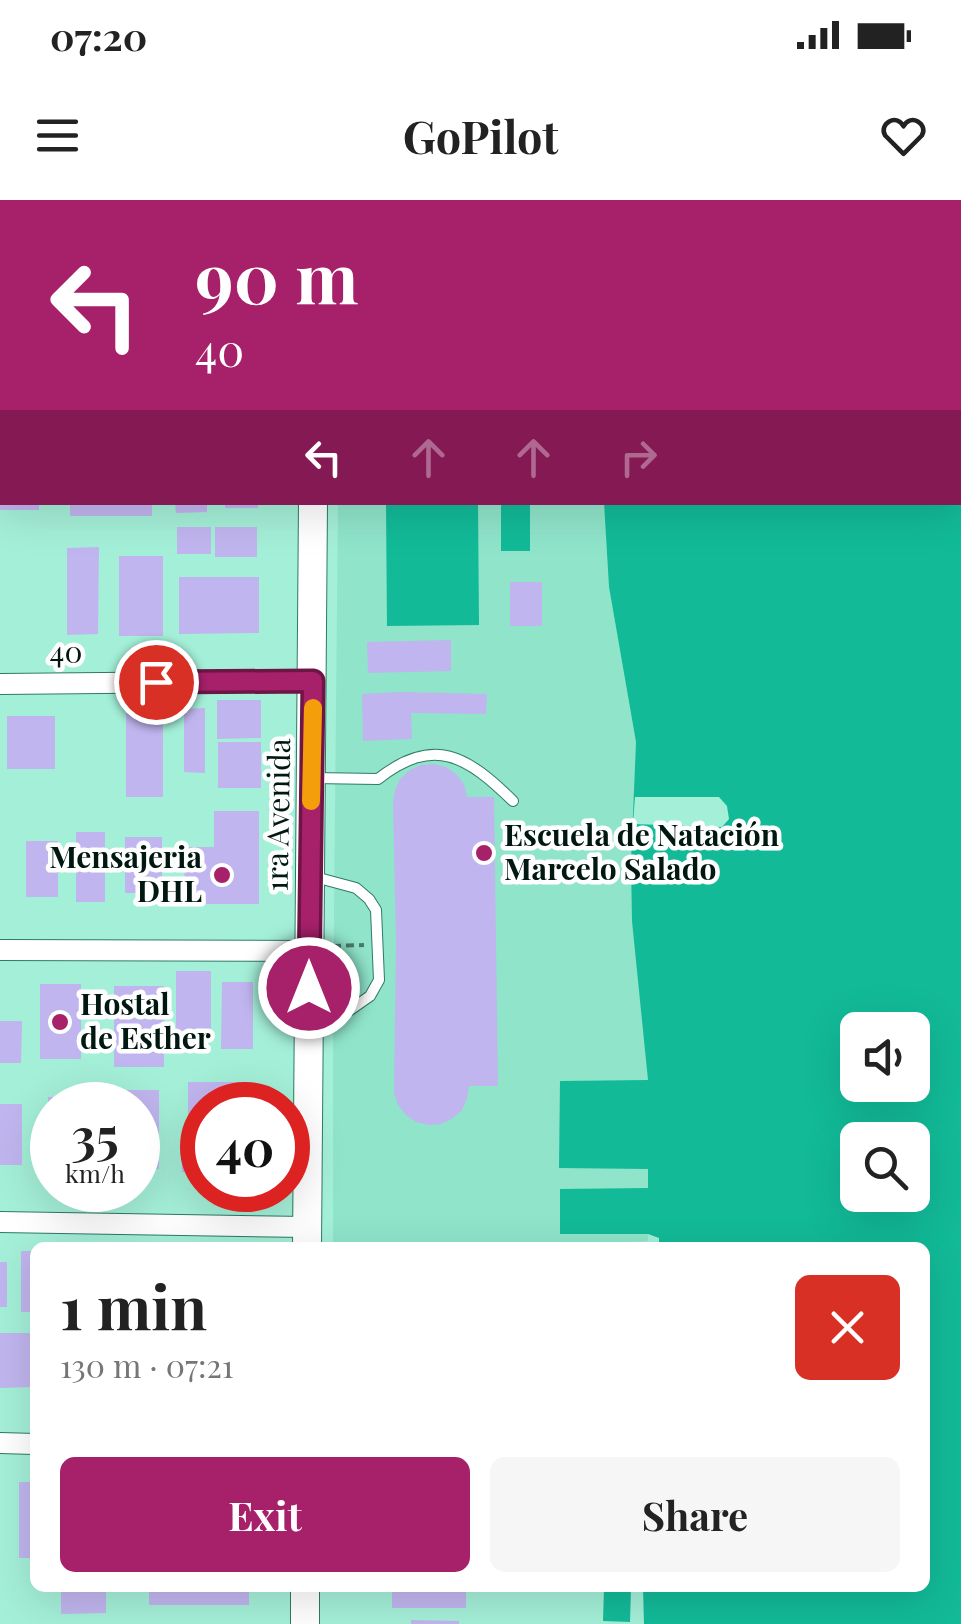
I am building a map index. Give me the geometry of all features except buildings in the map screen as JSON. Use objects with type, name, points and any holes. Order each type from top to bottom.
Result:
[{"type":"street","name":"1ra Avenida","points":[[307,1237],[314,505]]},
{"type":"street","name":"40","points":[[0,684],[313,681]]},
{"type":"street","points":[[0,950],[309,951]]},
{"type":"street","points":[[0,1222],[307,1237]]},
{"type":"street","points":[[0,1443],[30,1444]]},
{"type":"street","points":[[304,1624],[305,1592]]},
{"type":"lane","points":[[312,778],[378,780],[415,756],[443,753],[466,763],[513,801]]},
{"type":"lane","points":[[308,1024],[350,1010],[370,996],[378,980],[376,910],[369,899],[356,888],[310,876]]},
{"type":"shaded area","name":"Escuela de Natación Marcelo Salado","points":[[338,505],[604,505],[609,587],[636,742],[633,824],[648,1080],[648,1241],[333,1242]]},
{"type":"shaded area","points":[[386,505],[478,505],[479,625],[387,626]]},
{"type":"shaded area","points":[[501,505],[530,505],[530,551],[501,551]]},
{"type":"shaded area","points":[[604,505],[961,505],[961,1624],[644,1624],[643,1592],[930,1592],[930,1242],[659,1242],[659,1238],[648,1234],[560,1234],[560,1189],[648,1188],[648,1169],[559,1168],[560,1081],[648,1080],[632,921],[636,742],[609,587]]},
{"type":"shaded area","points":[[604,1592],[631,1592],[630,1622],[603,1621]]},
{"type":"pier","points":[[635,797],[719,797],[727,806],[729,819],[722,827],[633,824]]},
{"type":"slow traffic","points":[[311,801],[313,708]]},
{"type":"place","name":"Escuela de Natación Marcelo Salado","points":[[484,853]]},
{"type":"place","name":"Mensajeria DHL","points":[[222,875]]},
{"type":"place","name":"Hostal de Esther","points":[[60,1022]]},
{"type":"route","points":[[156,682],[313,681],[309,988]]}]
